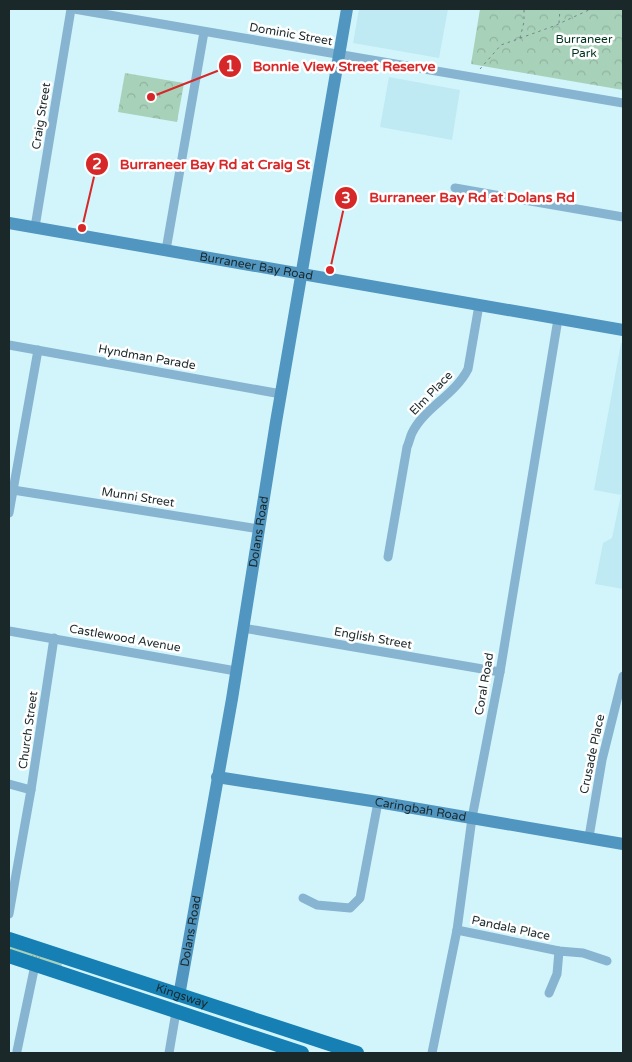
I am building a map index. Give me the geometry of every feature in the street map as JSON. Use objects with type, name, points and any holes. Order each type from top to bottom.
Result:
[{"type":"main road","name":"Kingsway","points":[[9,940],[357,1053]]},
{"type":"main road","name":"Kingsway","points":[[9,956],[302,1053]]},
{"type":"main road","name":"Dolans Road","points":[[176,1012],[179,996]]},
{"type":"street","name":"Dominic Street","points":[[72,9],[623,103]]},
{"type":"street","name":"Craig Street","points":[[35,227],[72,9]]},
{"type":"street","name":"Dolans Road","points":[[179,996],[236,672],[281,394],[347,9]]},
{"type":"street","points":[[166,250],[204,32]]},
{"type":"street","points":[[455,188],[623,217]]},
{"type":"street","name":"Burraneer Bay Road","points":[[9,223],[623,330]]},
{"type":"street","name":"Elm Place","points":[[388,557],[407,447],[413,432],[421,420],[464,378],[468,369],[480,304]]},
{"type":"street","name":"Coral Road","points":[[432,1053],[457,930],[472,818],[500,672],[558,319]]},
{"type":"street","name":"Hyndman Parade","points":[[9,345],[281,394]]},
{"type":"street","points":[[9,513],[38,350]]},
{"type":"street","name":"Munni Street","points":[[13,490],[259,529]]},
{"type":"street","name":"English Street","points":[[243,628],[500,672]]},
{"type":"street","name":"Castlewood Avenue","points":[[9,631],[236,672]]},
{"type":"street","name":"Church Street","points":[[9,914],[32,790],[54,638]]},
{"type":"street","name":"Crusade Place","points":[[589,837],[602,760],[623,676]]},
{"type":"street","name":"Caringbah Road","points":[[217,777],[378,802],[623,844]]},
{"type":"street","points":[[9,784],[32,790]]},
{"type":"street","points":[[303,898],[317,906],[350,908],[360,898],[378,802]]},
{"type":"street","name":"Pandala Place","points":[[457,930],[559,951],[582,953],[606,961]]},
{"type":"street","name":"Pandala Place","points":[[549,993],[557,974],[559,951]]},
{"type":"street","points":[[17,1051],[35,965]]},
{"type":"street","name":"Dolans Road","points":[[169,1053],[176,1012]]},
{"type":"path","points":[[519,38],[524,22],[524,9]]},
{"type":"path","points":[[559,24],[560,9]]},
{"type":"path","points":[[472,78],[501,45],[559,24],[591,9]]},
{"type":"shaded area","points":[[359,9],[448,9],[439,58],[353,43]]},
{"type":"shaded area","points":[[389,77],[460,90],[452,140],[380,127]]},
{"type":"shaded area","points":[[621,343],[623,343],[623,589],[595,584],[603,543],[612,538],[621,495],[594,490]]},
{"type":"green space","name":"Burraneer Park","points":[[480,9],[623,9],[623,90],[471,64]]},
{"type":"green space","points":[[125,73],[184,83],[177,122],[118,112]]},
{"type":"green space","points":[[9,946],[62,964],[61,968],[9,950]]},
{"type":"place","name":"Bonnie View Street Reserve","points":[[151,97]]},
{"type":"place","name":"Burraneer Bay Rd at Craig St","points":[[82,228]]},
{"type":"place","name":"Burraneer Bay Rd at Dolans Rd","points":[[330,270]]}]
